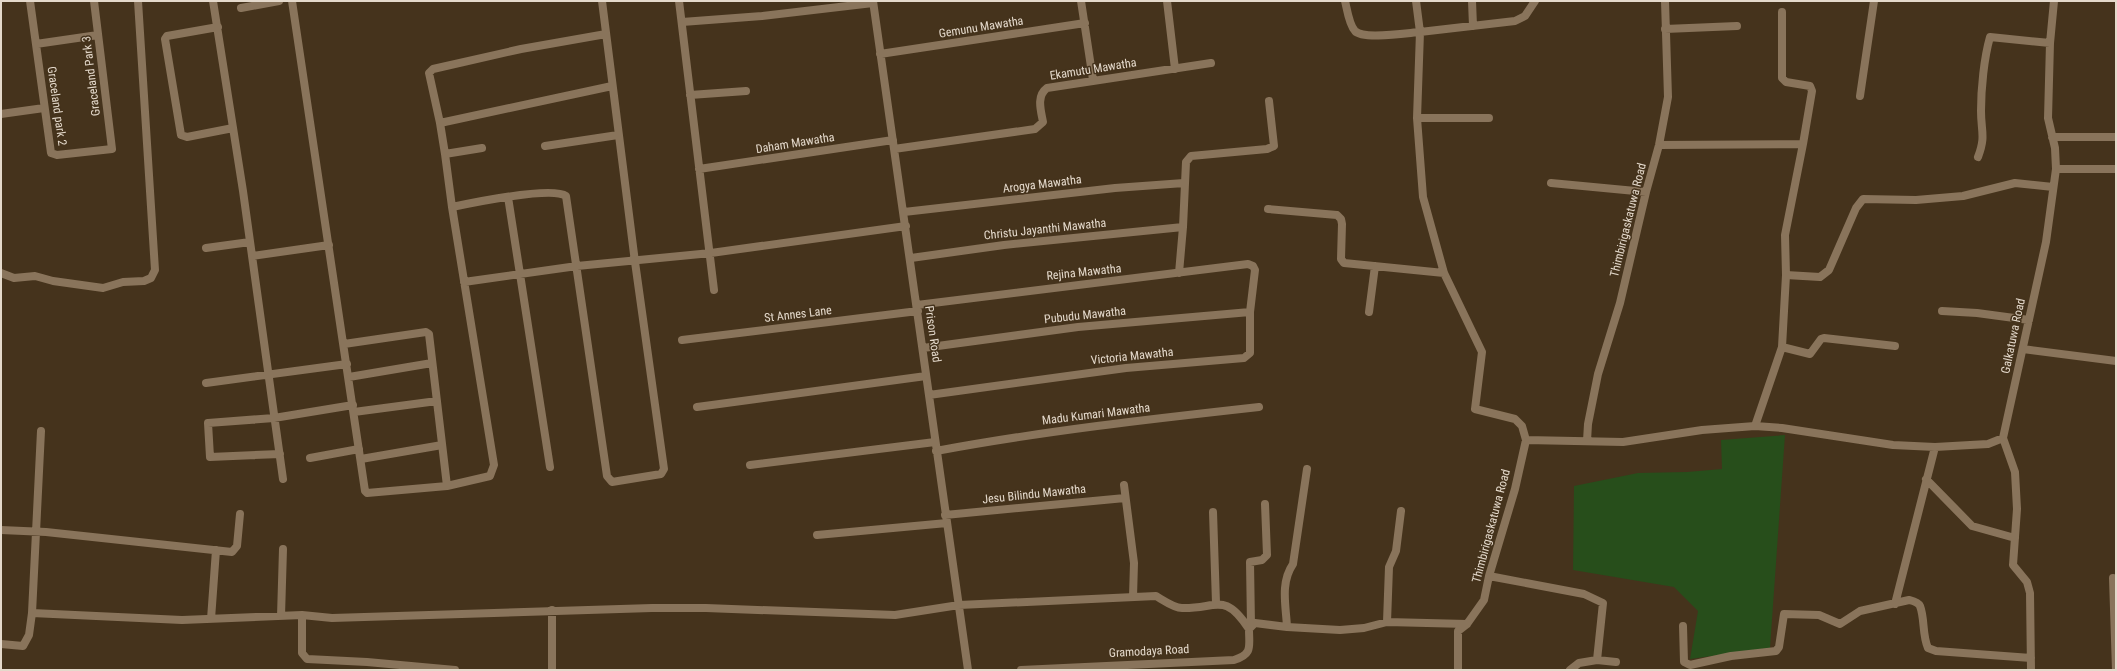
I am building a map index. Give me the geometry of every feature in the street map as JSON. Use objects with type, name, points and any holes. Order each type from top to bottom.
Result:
[{"type":"street","name":"Graceland park 2","points":[[30,1],[51,153],[56,155],[112,149]]},
{"type":"street","name":"Graceland Park 3","points":[[94,1],[112,149]]},
{"type":"street","points":[[1,273],[14,278],[35,276],[102,288],[122,282],[144,281],[151,278],[155,270],[138,1]]},
{"type":"street","points":[[213,1],[250,242],[283,479]]},
{"type":"street","points":[[241,8],[278,1]]},
{"type":"street","points":[[292,1],[346,364],[367,493],[447,486],[490,476],[494,465],[452,207],[440,123],[429,73],[433,69],[521,49],[606,34]]},
{"type":"street","points":[[452,207],[508,197],[555,192],[566,196],[606,476],[612,482],[661,474],[664,469],[618,135],[602,1]]},
{"type":"street","points":[[679,1],[711,253],[714,290]]},
{"type":"street","points":[[1081,1],[1092,80]]},
{"type":"street","points":[[1167,1],[1175,69]]},
{"type":"street","points":[[1345,1],[1353,30],[1359,34],[1384,35],[1515,21],[1525,16],[1535,1]]},
{"type":"street","points":[[1416,1],[1420,32],[1417,118],[1423,197],[1444,273],[1482,352],[1475,408],[1515,420],[1522,426],[1526,440],[1622,442],[1702,430],[1754,426],[1782,428],[1893,445],[1935,447],[1988,444],[2003,438],[2015,472],[2017,509],[2013,565],[2026,582],[2030,593],[2032,670]]},
{"type":"street","points":[[1472,1],[1473,26]]},
{"type":"street","name":"Thimbirigaskatuwa Road","points":[[1587,441],[1588,424],[1598,374],[1620,303],[1646,192],[1660,145],[1668,97],[1665,1]]},
{"type":"street","points":[[1860,96],[1874,1]]},
{"type":"street","name":"Galkatuwa Road","points":[[2003,438],[2024,349],[2046,242],[2056,169],[2056,148],[2048,118],[2050,43],[2054,1]]},
{"type":"street","points":[[682,22],[762,16],[873,2]]},
{"type":"street","name":"Prison Road","points":[[873,2],[911,258],[936,451],[968,670]]},
{"type":"street","points":[[1754,426],[1782,347],[1786,275],[1785,236],[1812,91],[1810,86],[1786,82],[1782,78],[1782,12]]},
{"type":"street","name":"Gemunu Mawatha","points":[[880,54],[1085,23]]},
{"type":"street","points":[[1665,29],[1736,26]]},
{"type":"street","points":[[218,27],[167,36],[166,39],[181,135],[186,137],[233,128]]},
{"type":"street","points":[[36,44],[98,35]]},
{"type":"street","points":[[1978,157],[1984,142],[1981,111],[1987,48],[1990,37],[2050,43]]},
{"type":"street","name":"Ekamutu Mawatha","points":[[894,149],[1035,129],[1043,122],[1040,100],[1042,92],[1047,88],[1211,63]]},
{"type":"street","points":[[440,123],[612,86]]},
{"type":"street","points":[[690,95],[746,91]]},
{"type":"street","points":[[1179,273],[1186,162],[1191,156],[1267,149],[1274,146],[1269,101]]},
{"type":"street","points":[[1,114],[44,108]]},
{"type":"street","points":[[1417,118],[1490,118]]},
{"type":"street","points":[[545,146],[618,135]]},
{"type":"street","points":[[2052,137],[2116,137]]},
{"type":"street","name":"Daham Mawatha","points":[[700,169],[893,140]]},
{"type":"street","points":[[1660,145],[1803,144]]},
{"type":"street","points":[[445,154],[482,148]]},
{"type":"street","points":[[2056,169],[2116,168]]},
{"type":"street","name":"Arogya Mawatha","points":[[904,212],[1115,188],[1184,183]]},
{"type":"street","points":[[1551,183],[1646,192]]},
{"type":"street","points":[[1786,275],[1820,277],[1829,270],[1856,208],[1863,199],[1916,200],[1963,196],[2014,183],[2053,187]]},
{"type":"street","points":[[508,197],[550,467]]},
{"type":"street","points":[[1268,209],[1337,215],[1341,218],[1342,224],[1341,259],[1344,263],[1444,273]]},
{"type":"street","points":[[464,282],[577,266],[635,262],[711,253],[906,226]]},
{"type":"street","name":"Christu Jayanthi Mawatha","points":[[911,258],[1004,245],[1183,227]]},
{"type":"street","points":[[206,248],[250,242]]},
{"type":"street","points":[[252,256],[329,245]]},
{"type":"street","name":"Rejina Mawatha","points":[[917,308],[988,294],[1248,264],[1253,266]]},
{"type":"street","name":"Victoria Mawatha","points":[[929,395],[1126,368],[1244,358],[1250,353],[1250,312],[1255,270],[1253,266]]},
{"type":"street","points":[[1369,312],[1375,266]]},
{"type":"street","name":"St Annes Lane","points":[[682,340],[917,308]]},
{"type":"street","points":[[1942,311],[1977,313],[2029,320]]},
{"type":"street","name":"Pubudu Mawatha","points":[[923,348],[1078,327],[1250,312]]},
{"type":"street","points":[[344,344],[427,332],[429,334],[447,486]]},
{"type":"street","points":[[1782,347],[1810,354],[1821,339],[1824,338],[1896,346]]},
{"type":"street","points":[[2024,349],[2116,361]]},
{"type":"street","points":[[348,377],[432,363]]},
{"type":"street","points":[[206,383],[346,364]]},
{"type":"street","points":[[697,407],[926,376]]},
{"type":"street","points":[[280,454],[209,456],[209,422],[274,418],[437,401]]},
{"type":"street","name":"Madu Kumari Mawatha","points":[[936,451],[1014,436],[1259,407]]},
{"type":"street","points":[[1,644],[23,646],[29,635],[32,613],[34,533],[41,431]]},
{"type":"street","name":"Thimbirigaskatuwa Road","points":[[1458,670],[1458,631],[1467,624],[1484,600],[1489,576],[1515,489],[1526,440]]},
{"type":"street","points":[[750,465],[935,442]]},
{"type":"street","points":[[361,459],[442,445]]},
{"type":"street","points":[[1895,604],[1935,447]]},
{"type":"street","points":[[310,458],[359,449]]},
{"type":"street","points":[[1287,627],[1285,584],[1288,572],[1293,564],[1307,469]]},
{"type":"street","points":[[1926,479],[1972,526],[2015,538]]},
{"type":"street","points":[[1124,485],[1134,562],[1134,597]]},
{"type":"street","name":"Jesu Bilindu Mawatha","points":[[817,535],[1125,498]]},
{"type":"street","name":"Gramodaya Road","points":[[1021,670],[1234,660],[1244,656],[1249,649],[1250,562],[1262,560],[1267,555],[1264,504]]},
{"type":"street","points":[[1387,622],[1389,567],[1396,552],[1401,511]]},
{"type":"street","points":[[1213,512],[1216,603]]},
{"type":"street","points":[[1,530],[34,533],[46,532],[232,552],[236,550],[240,514]]},
{"type":"street","points":[[281,616],[283,549]]},
{"type":"street","points":[[212,619],[216,550]]},
{"type":"street","points":[[1489,576],[1584,594],[1603,603],[1597,660]]},
{"type":"street","points":[[2113,578],[2116,670]]},
{"type":"street","points":[[32,613],[182,620],[302,615],[332,618],[552,610],[706,608],[895,615],[959,605],[1156,596],[1180,608],[1216,603],[1233,608],[1250,627],[1254,623],[1287,627],[1340,630],[1364,628],[1387,622],[1467,624]]},
{"type":"street","points":[[1683,626],[1684,662],[1690,665],[1731,656],[1776,651],[1779,647],[1784,614],[1819,615],[1840,624],[1860,611],[1909,600],[1920,606],[1925,642],[1928,648],[1936,651],[2031,658]]},
{"type":"street","points":[[552,610],[552,670]]},
{"type":"street","points":[[302,615],[302,653],[306,659],[455,670]]},
{"type":"street","points":[[1570,670],[1579,663],[1597,660],[1616,662]]},
{"type":"green space","points":[[1785,435],[1770,648],[1690,659],[1698,611],[1674,587],[1573,570],[1574,486],[1638,473],[1687,472],[1722,469],[1721,440]]}]
